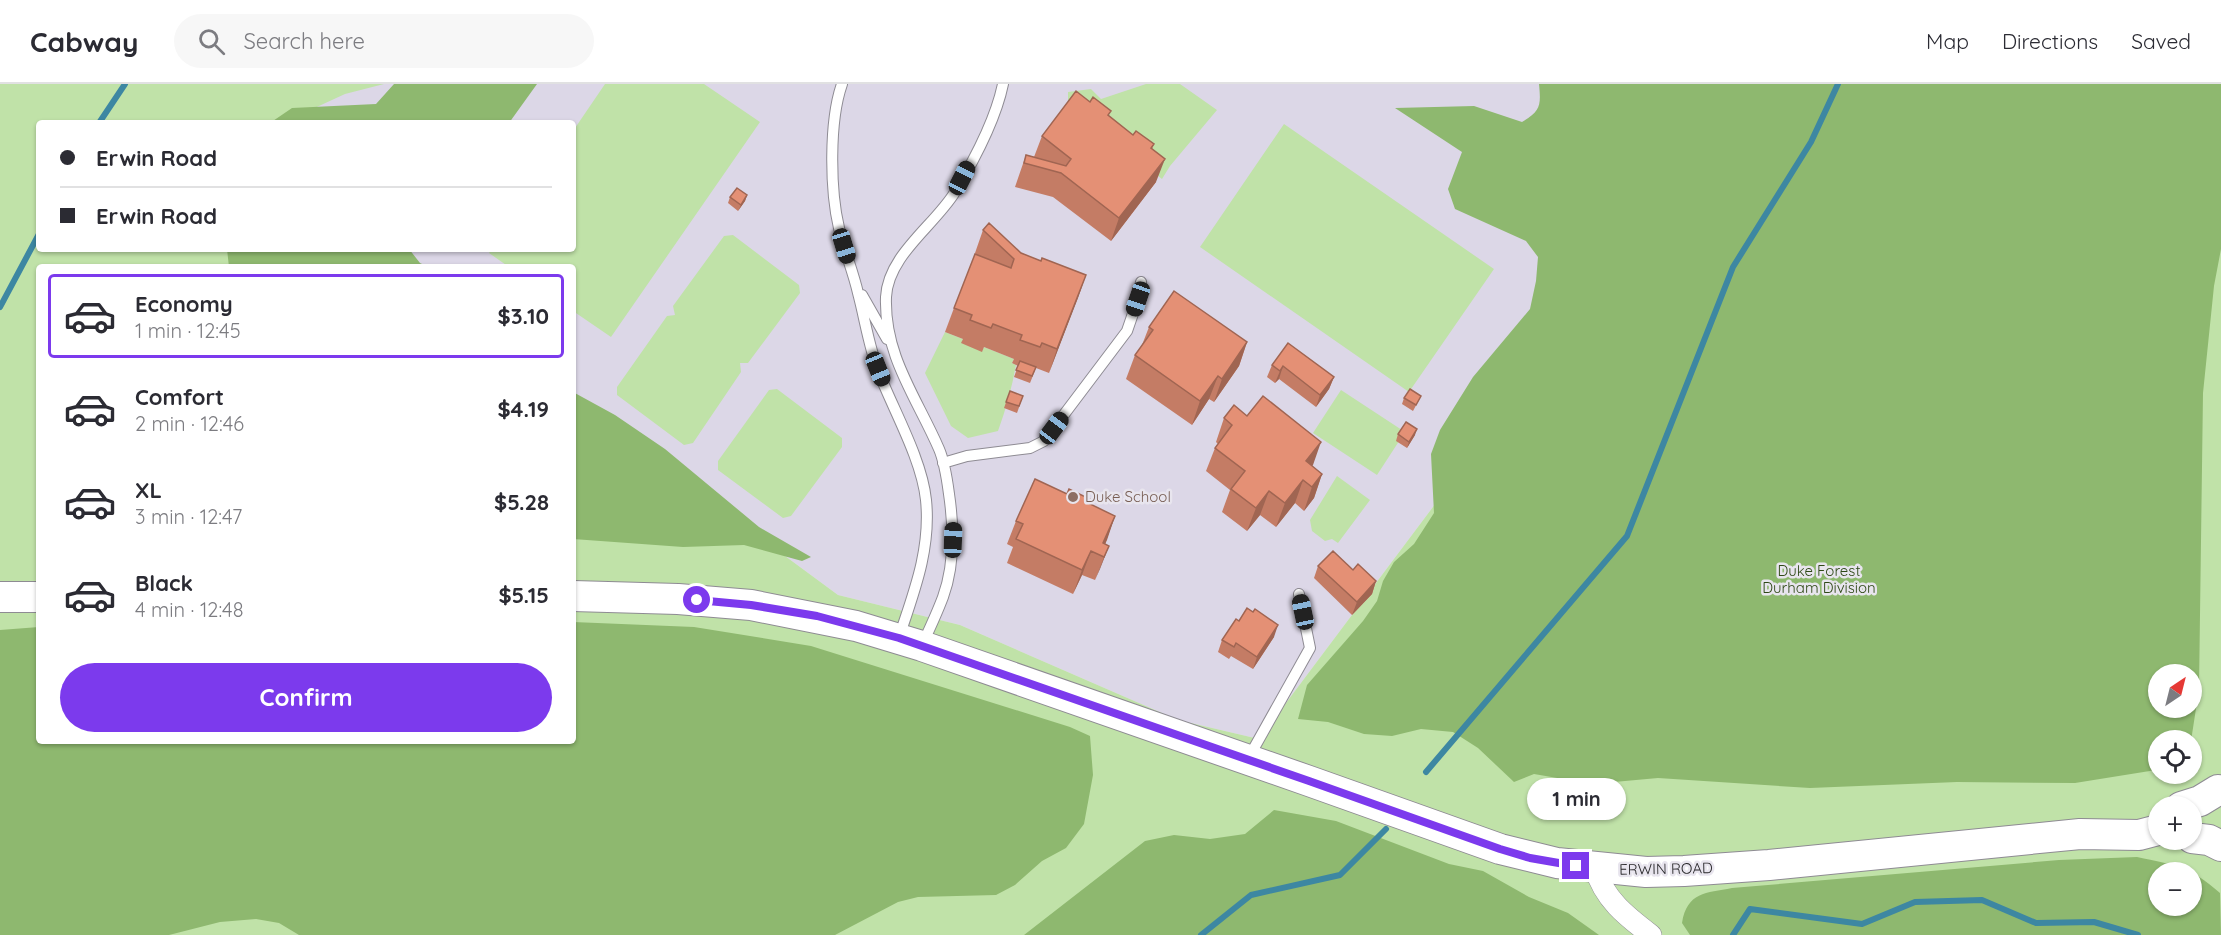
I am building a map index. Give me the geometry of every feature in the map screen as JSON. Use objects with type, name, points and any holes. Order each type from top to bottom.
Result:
[{"type":"main road","name":"ERWIN ROAD","points":[[576,596],[678,599],[751,605],[817,616],[910,642],[1500,849],[1539,860],[1594,868],[1646,872],[1769,865],[2080,834],[2148,834]]},
{"type":"main road","points":[[0,597],[36,597]]},
{"type":"main road","points":[[2202,800],[2220,796]]},
{"type":"main road","name":"ERWIN ROAD","points":[[2080,834],[2113,822],[2148,814]]},
{"type":"main road","points":[[2202,823],[2221,824]]},
{"type":"main road","points":[[2202,839],[2221,846]]},
{"type":"street","points":[[1594,868],[1599,884],[1617,907],[1651,935]]},
{"type":"lane","points":[[842,84],[838,95],[831,156],[838,227],[856,284],[878,369],[918,467],[926,498],[927,527],[924,561],[910,642]]},
{"type":"lane","points":[[890,343],[886,295],[894,270],[911,244],[954,194],[998,104],[1003,84]]},
{"type":"lane","points":[[943,464],[967,456],[1030,448],[1044,441],[1127,331],[1141,282]]},
{"type":"lane","points":[[856,284],[890,343],[910,393],[940,451],[954,526],[952,555],[944,595],[910,642]]},
{"type":"lane","points":[[1247,759],[1310,648],[1299,594]]},
{"type":"shaded area","name":"Duke School","points":[[146,84],[1750,84],[1259,739],[1178,720],[960,625],[838,595],[576,402],[576,264],[390,264],[373,252],[576,252],[576,120],[195,120]]},
{"type":"green space","name":"Duke Forest Durham Division","points":[[0,84],[384,84],[345,94],[289,120],[36,120],[36,252],[373,252],[390,264],[36,264],[36,744],[576,744],[576,402],[838,595],[960,625],[1178,720],[1259,739],[1750,84],[2221,84],[2221,935],[0,935]]},
{"type":"green space","points":[[394,84],[537,84],[511,120],[274,120],[292,108],[376,104]]},
{"type":"green space","points":[[605,84],[704,84],[760,122],[611,337],[576,313],[576,264],[505,264],[489,253],[576,252],[576,127]]},
{"type":"green space","points":[[1146,84],[1180,84],[1217,110],[1170,166],[1162,179],[1068,106],[1068,92],[1091,89],[1101,99]]},
{"type":"green space","points":[[1539,84],[2221,84],[2221,249],[2214,286],[2203,393],[2199,664],[2148,664],[2148,718],[2195,718],[2193,730],[2148,730],[2148,771],[2075,783],[1957,782],[1810,788],[1658,778],[1592,784],[1534,774],[1514,782],[1478,748],[1453,732],[1421,729],[1392,736],[1364,734],[1328,722],[1298,719],[1307,685],[1363,621],[1377,601],[1383,581],[1394,562],[1414,544],[1434,513],[1431,454],[1440,430],[1473,377],[1530,309],[1536,281],[1538,257],[1526,241],[1455,209],[1448,189],[1462,152],[1395,108],[1474,106],[1522,122],[1536,111],[1540,102]]},
{"type":"green space","points":[[1284,124],[1494,269],[1409,392],[1200,247]]},
{"type":"green space","points":[[733,235],[799,285],[800,293],[748,363],[740,363],[741,372],[693,443],[684,445],[617,395],[617,387],[667,316],[675,315],[673,306],[724,236]]},
{"type":"green space","points":[[227,252],[411,252],[422,264],[229,264]]},
{"type":"green space","points":[[945,332],[963,339],[962,343],[982,351],[984,347],[1014,359],[1012,363],[1016,365],[1013,382],[998,431],[968,438],[951,426],[925,373]]},
{"type":"green space","points":[[777,389],[842,438],[842,447],[791,516],[783,518],[718,470],[718,461],[769,390]]},
{"type":"green space","points":[[1341,390],[1405,432],[1377,475],[1313,433]]},
{"type":"green space","points":[[576,394],[615,415],[665,449],[759,527],[811,557],[802,561],[744,545],[683,547],[576,539]]},
{"type":"green space","points":[[1337,476],[1370,500],[1338,543],[1332,539],[1325,541],[1312,531],[1310,520]]},
{"type":"green space","points":[[576,622],[694,627],[811,646],[1070,727],[1090,736],[1093,775],[1084,824],[1066,848],[1042,861],[1015,885],[996,895],[918,897],[898,902],[835,935],[299,935],[279,923],[256,919],[220,922],[169,935],[0,935],[0,630],[36,627],[36,744],[576,744]]},
{"type":"green space","points":[[1274,810],[1336,821],[1449,864],[1483,871],[1529,897],[1568,913],[1599,935],[1024,935],[1145,841],[1174,835],[1210,839],[1245,834]]},
{"type":"green space","points":[[2137,857],[2159,862],[2148,862],[2148,916],[2202,916],[2202,879],[2220,893],[2221,935],[1690,935],[1682,923],[1688,905],[1693,900],[1706,893],[1732,888],[2059,860]]},
{"type":"building","points":[[1076,91],[1090,102],[1093,97],[1111,111],[1108,115],[1133,135],[1136,131],[1154,144],[1151,148],[1165,159],[1119,218],[1061,173],[1024,163],[1026,155],[1066,166],[1071,159],[1042,136]]},
{"type":"building","points":[[737,188],[747,195],[741,205],[730,197]]},
{"type":"building","points":[[989,223],[1021,253],[1041,261],[1042,258],[1086,275],[1057,349],[1042,343],[1040,347],[1020,340],[1022,335],[993,324],[991,328],[970,320],[972,315],[954,308],[975,254],[1011,268],[1014,259],[983,230]]},
{"type":"building","points":[[1174,291],[1247,342],[1222,379],[1218,376],[1200,401],[1135,355],[1153,330],[1149,327]]},
{"type":"building","points":[[1288,343],[1334,377],[1320,395],[1283,366],[1280,371],[1272,365]]},
{"type":"building","points":[[1020,361],[1036,367],[1032,376],[1016,370]]},
{"type":"building","points":[[1410,389],[1421,396],[1416,405],[1404,398]]},
{"type":"building","points":[[1010,391],[1023,396],[1019,406],[1006,402]]},
{"type":"building","points":[[1263,396],[1321,442],[1306,461],[1322,474],[1312,487],[1303,480],[1285,503],[1269,491],[1256,508],[1231,489],[1245,471],[1215,448],[1232,425],[1224,418],[1234,405],[1247,416]]},
{"type":"building","points":[[1406,422],[1417,429],[1409,442],[1398,434]]},
{"type":"building","points":[[1035,479],[1067,494],[1069,489],[1092,500],[1090,504],[1115,516],[1103,543],[1109,546],[1104,557],[1091,551],[1082,570],[1016,539],[1023,524],[1016,521]]},
{"type":"building","points":[[1333,551],[1353,570],[1358,564],[1376,581],[1357,602],[1318,566]]},
{"type":"building","points":[[1247,608],[1253,612],[1255,609],[1278,625],[1257,657],[1236,643],[1234,647],[1222,640],[1236,619],[1239,621]]},
{"type":"waterway","points":[[101,120],[125,84]]},
{"type":"waterway","points":[[1426,772],[1627,536],[1733,267],[1811,142],[1838,84]]},
{"type":"waterway","points":[[0,307],[36,240]]},
{"type":"waterway","points":[[1201,935],[1251,895],[1340,875],[1386,829]]},
{"type":"waterway","points":[[1733,935],[1750,909],[1862,924],[1915,902],[1982,900],[2036,923],[2094,922],[2138,935]]},
{"type":"place","name":"Duke School","points":[[1073,497]]},
{"type":"route","points":[[697,600],[751,605],[817,616],[899,638],[1500,849],[1530,858],[1576,866]]}]
